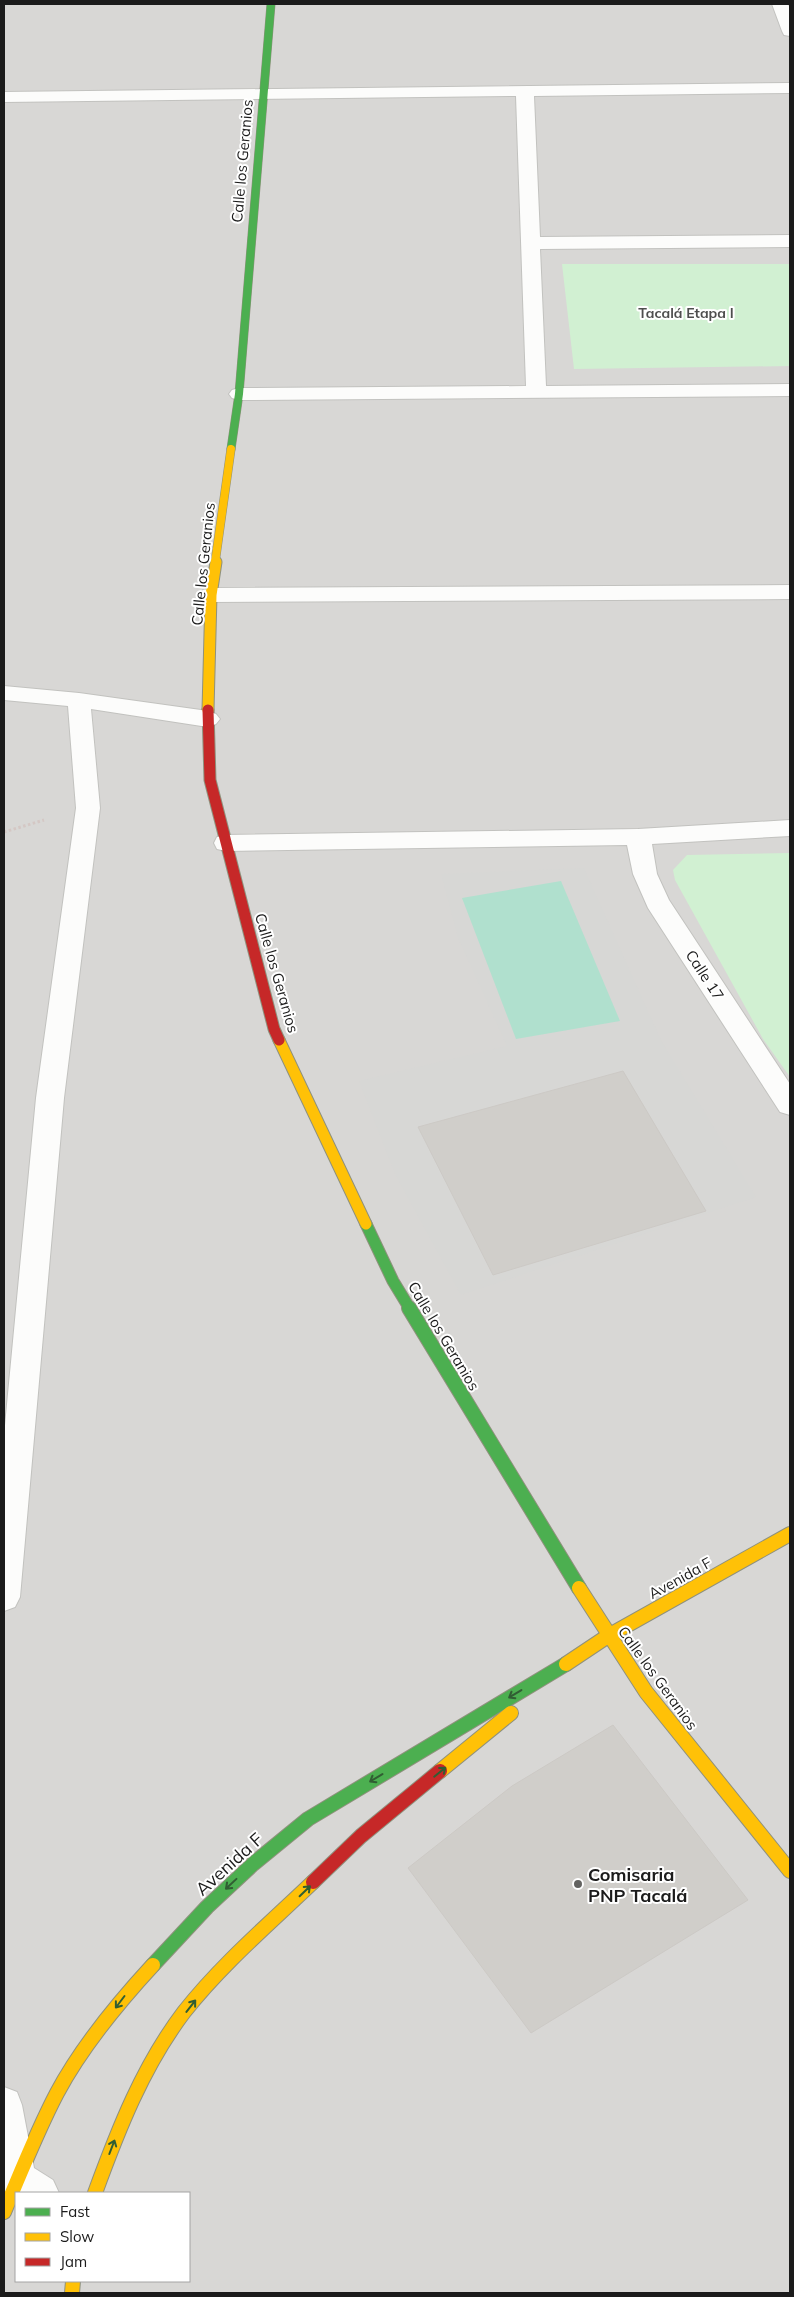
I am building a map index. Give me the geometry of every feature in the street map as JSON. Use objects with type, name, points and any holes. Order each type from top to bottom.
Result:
[{"type":"street","name":"Calle los Geranios","points":[[271,4],[262,91],[238,394],[212,595],[208,719],[210,780],[274,1029],[393,1281],[608,1636],[646,1692],[790,1871]]},
{"type":"street","points":[[780,4],[790,31]]},
{"type":"street","points":[[4,97],[262,91],[525,92],[790,88]]},
{"type":"street","points":[[525,92],[536,392]]},
{"type":"street","points":[[530,243],[790,241]]},
{"type":"street","points":[[238,394],[790,390]]},
{"type":"street","points":[[212,595],[790,592]]},
{"type":"street","points":[[4,693],[79,700],[208,719]]},
{"type":"street","points":[[4,1597],[50,1098],[88,808],[79,700]]},
{"type":"street","points":[[226,843],[638,837],[790,828]]},
{"type":"street","name":"Calle 17","points":[[638,837],[645,874],[657,902],[790,1105]]},
{"type":"street","name":"Avenida F","points":[[29,2186],[58,2092],[88,2045],[122,1999],[206,1907],[253,1864],[308,1819],[608,1636],[790,1534]]},
{"type":"street","name":"Avenida F","points":[[95,2192],[116,2136],[141,2084],[169,2034],[205,1988],[361,1836],[586,1651]]},
{"type":"street","points":[[4,2105],[29,2186]]},
{"type":"street","name":"Avenida F","points":[[4,2212],[15,2201]]},
{"type":"shaded area","points":[[4,4],[790,4],[790,2293],[4,2293]]},
{"type":"shaded area","points":[[584,868],[661,1040],[756,1197],[461,1295],[395,1174],[359,1081],[507,1046],[458,938],[441,874]]},
{"type":"green space","points":[[562,264],[790,264],[790,366],[574,369]]},
{"type":"green space","points":[[790,853],[790,1077],[763,1039],[675,880],[673,870],[687,855]]},
{"type":"green space","points":[[561,881],[620,1021],[516,1039],[462,898]]},
{"type":"building","points":[[623,1071],[706,1211],[493,1275],[418,1127]]},
{"type":"building","name":"Comisaria PNP Tacalá","points":[[613,1725],[748,1900],[531,2033],[408,1868],[512,1786]]},
{"type":"traffic: fast","points":[[231,449],[239,394],[271,4]]},
{"type":"traffic: fast","points":[[366,1224],[393,1281],[579,1588]]},
{"type":"traffic: fast","points":[[153,1965],[207,1907],[253,1864],[308,1819],[566,1664]]},
{"type":"traffic: slow","points":[[208,710],[211,595],[231,449]]},
{"type":"traffic: slow","points":[[279,1040],[366,1224]]},
{"type":"traffic: slow","points":[[566,1664],[608,1636],[790,1534]]},
{"type":"traffic: slow","points":[[579,1588],[646,1692],[790,1871]]},
{"type":"traffic: slow","points":[[440,1771],[511,1713]]},
{"type":"traffic: slow","points":[[95,2192],[137,2092],[169,2034],[218,1973],[313,1882]]},
{"type":"traffic: slow","points":[[4,2212],[43,2122],[77,2059],[126,1995],[153,1965]]},
{"type":"traffic: slow","points":[[72,2293],[73,2282]]},
{"type":"traffic: jam","points":[[208,710],[210,780],[274,1029],[279,1040]]},
{"type":"traffic: jam","points":[[313,1882],[361,1836],[440,1771]]},
{"type":"place","name":"Comisaria PNP Tacalá","points":[[578,1884]]},
{"type":"district","name":"Tacalá Etapa I","points":[[686,313]]}]
